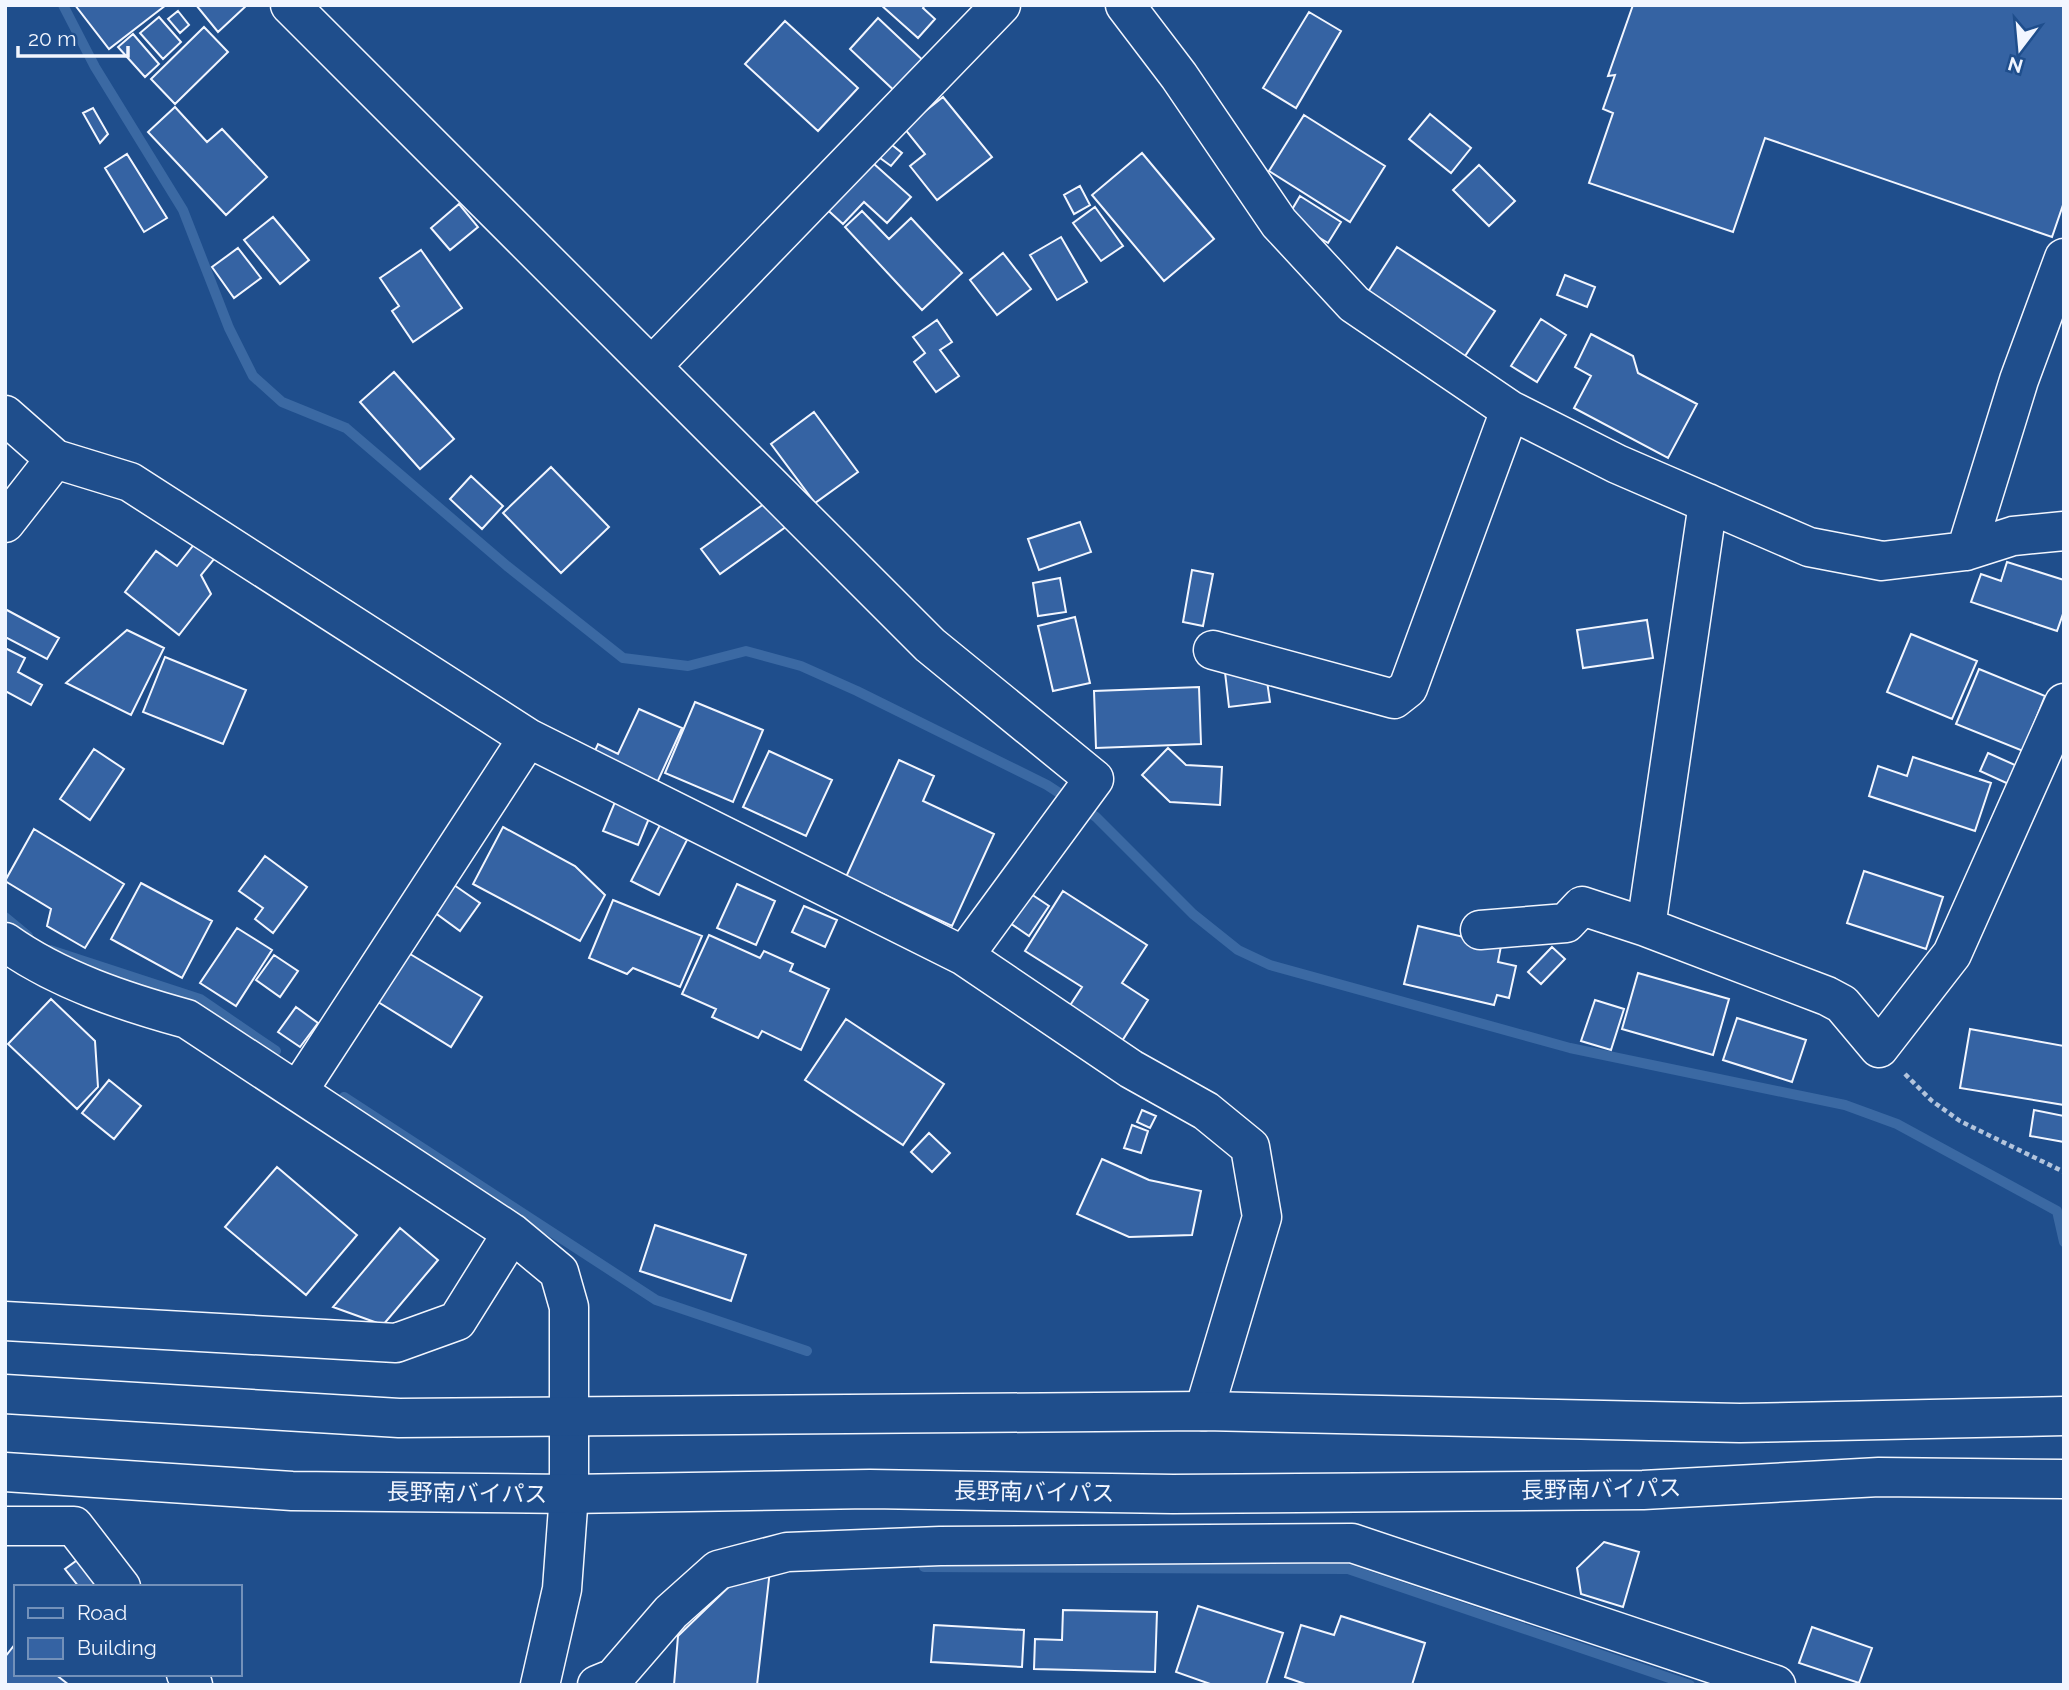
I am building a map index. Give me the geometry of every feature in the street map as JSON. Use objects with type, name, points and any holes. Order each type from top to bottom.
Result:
[{"type":"main road","points":[[290,5],[653,365],[930,645],[1094,779],[964,956]]},
{"type":"main road","points":[[653,365],[1001,5]]},
{"type":"main road","points":[[1125,5],[1179,76],[1279,223],[1354,304],[1510,410],[1618,464],[1809,547],[1882,561],[1966,551],[2013,536],[2064,531]]},
{"type":"main road","points":[[1966,551],[2019,380],[2064,258]]},
{"type":"main road","points":[[1213,650],[1394,699],[1408,688],[1510,410]]},
{"type":"main road","points":[[5,415],[55,459],[130,482],[528,738],[964,956],[1131,1069],[1206,1111],[1250,1147],[1262,1217],[1203,1411]]},
{"type":"main road","points":[[5,523],[55,459]]},
{"type":"main road","points":[[1646,927],[1708,503]]},
{"type":"main road","points":[[1480,930],[1566,923],[1582,906],[1646,927],[1827,996],[1842,1004],[1879,1048],[1952,954],[2064,703]]},
{"type":"main road","points":[[298,1091],[528,738]]},
{"type":"main road","points":[[5,942],[30,960],[124,1000],[187,1018],[513,1233],[558,1272],[569,1307],[569,1494],[562,1589],[549,1683]]},
{"type":"main road","points":[[5,1321],[396,1343],[457,1321],[513,1233]]},
{"type":"main road","points":[[5,1394],[399,1418],[1203,1411],[1740,1423],[2064,1416]]},
{"type":"main road","name":"長野南バイパス","points":[[8,1480],[292,1491],[569,1494],[870,1489],[1173,1494],[1643,1490],[1879,1477],[2064,1479]]},
{"type":"main road","points":[[5,1526],[74,1526],[119,1585]]},
{"type":"main road","points":[[597,1685],[614,1678],[671,1612],[718,1570],[787,1552],[940,1546],[1352,1543],[1776,1685]]},
{"type":"path","points":[[1879,1048],[1932,1101],[1960,1121],[2064,1172]]},
{"type":"building","points":[[75,5],[166,5],[109,49]]},
{"type":"building","points":[[196,5],[247,5],[218,32]]},
{"type":"building","points":[[881,5],[925,5],[923,8],[935,19],[918,38]]},
{"type":"building","points":[[1633,5],[2064,5],[2064,202],[2052,237],[1765,138],[1733,232],[1589,183],[1613,113],[1603,109],[1615,75],[1608,76]]},
{"type":"building","points":[[178,11],[189,25],[180,33],[168,19]]},
{"type":"building","points":[[1309,12],[1341,31],[1296,108],[1263,88]]},
{"type":"building","points":[[159,17],[181,42],[163,59],[140,33]]},
{"type":"building","points":[[878,18],[929,66],[900,96],[850,49]]},
{"type":"building","points":[[785,21],[858,88],[818,131],[745,64]]},
{"type":"building","points":[[204,27],[228,52],[175,104],[151,79]]},
{"type":"building","points":[[133,34],[159,64],[145,77],[118,47]]},
{"type":"building","points":[[943,97],[992,157],[937,200],[910,166],[925,154],[904,128]]},
{"type":"building","points":[[175,107],[207,142],[222,129],[267,177],[226,215],[148,132]]},
{"type":"building","points":[[93,108],[108,134],[100,143],[83,113]]},
{"type":"building","points":[[1430,114],[1471,148],[1451,173],[1409,139]]},
{"type":"building","points":[[1304,115],[1385,166],[1350,222],[1269,171]]},
{"type":"building","points":[[887,141],[902,153],[891,166],[876,155]]},
{"type":"building","points":[[1142,153],[1214,239],[1164,281],[1092,195]]},
{"type":"building","points":[[127,154],[167,218],[144,232],[105,168]]},
{"type":"building","points":[[864,155],[911,197],[887,223],[864,202],[843,224],[820,203]]},
{"type":"building","points":[[1479,165],[1515,201],[1489,226],[1453,190]]},
{"type":"building","points":[[1080,186],[1090,205],[1074,214],[1064,195]]},
{"type":"building","points":[[1300,196],[1341,222],[1328,243],[1287,218]]},
{"type":"building","points":[[459,204],[478,227],[450,250],[431,228]]},
{"type":"building","points":[[1095,207],[1123,246],[1101,261],[1073,223]]},
{"type":"building","points":[[862,211],[889,239],[911,218],[962,273],[922,310],[845,227]]},
{"type":"building","points":[[273,217],[309,260],[280,284],[244,240]]},
{"type":"building","points":[[1061,237],[1087,282],[1057,300],[1030,255]]},
{"type":"building","points":[[1397,247],[1495,311],[1463,359],[1366,295]]},
{"type":"building","points":[[238,248],[261,278],[234,298],[212,267]]},
{"type":"building","points":[[421,250],[462,308],[413,342],[392,311],[399,306],[380,278]]},
{"type":"building","points":[[1003,253],[1031,289],[997,315],[970,280]]},
{"type":"building","points":[[1565,275],[1595,287],[1587,307],[1557,295]]},
{"type":"building","points":[[1541,319],[1566,335],[1537,382],[1511,366]]},
{"type":"building","points":[[937,320],[952,342],[940,350],[959,376],[936,392],[914,362],[925,353],[913,337]]},
{"type":"building","points":[[1591,334],[1633,356],[1638,373],[1697,404],[1668,458],[1574,408],[1591,376],[1575,367]]},
{"type":"building","points":[[394,372],[454,439],[420,469],[360,402]]},
{"type":"building","points":[[814,412],[858,472],[815,503],[771,444]]},
{"type":"building","points":[[551,467],[609,527],[561,573],[503,513]]},
{"type":"building","points":[[471,476],[503,506],[482,529],[450,499]]},
{"type":"building","points":[[768,501],[787,526],[720,574],[701,549]]},
{"type":"building","points":[[1080,522],[1091,552],[1039,570],[1028,539]]},
{"type":"building","points":[[196,542],[215,558],[201,575],[211,594],[179,635],[125,592],[156,551],[177,566]]},
{"type":"building","points":[[2007,562],[2064,580],[2064,611],[2057,631],[1971,602],[1981,574],[2001,581]]},
{"type":"building","points":[[1192,570],[1213,574],[1203,626],[1183,622]]},
{"type":"building","points":[[1060,578],[1066,612],[1038,616],[1033,583]]},
{"type":"building","points":[[5,609],[59,638],[47,659],[5,637]]},
{"type":"building","points":[[1075,617],[1090,683],[1053,691],[1038,626]]},
{"type":"building","points":[[1647,620],[1653,658],[1583,668],[1577,630]]},
{"type":"building","points":[[127,630],[164,648],[131,715],[66,683]]},
{"type":"building","points":[[1911,634],[1977,661],[1952,719],[1887,692]]},
{"type":"building","points":[[5,648],[25,658],[18,672],[42,685],[31,705],[5,691]]},
{"type":"building","points":[[165,657],[246,690],[223,744],[143,712]]},
{"type":"building","points":[[1265,667],[1270,702],[1229,707],[1225,672]]},
{"type":"building","points":[[1979,669],[2045,696],[2023,751],[1956,724]]},
{"type":"building","points":[[1199,687],[1201,744],[1096,748],[1094,691]]},
{"type":"building","points":[[695,702],[763,730],[733,802],[665,773]]},
{"type":"building","points":[[639,709],[682,728],[656,785],[593,755],[598,744],[618,754]]},
{"type":"building","points":[[1168,748],[1186,765],[1222,767],[1220,805],[1170,802],[1142,775]]},
{"type":"building","points":[[94,749],[124,769],[90,820],[60,799]]},
{"type":"building","points":[[769,751],[832,780],[806,836],[743,807]]},
{"type":"building","points":[[1988,753],[2015,765],[2013,786],[1980,771]]},
{"type":"building","points":[[1913,757],[1991,783],[1975,831],[1869,796],[1878,766],[1907,776]]},
{"type":"building","points":[[899,760],[934,776],[923,801],[994,834],[952,926],[846,877]]},
{"type":"building","points":[[615,802],[650,816],[638,845],[603,831]]},
{"type":"building","points":[[660,825],[687,840],[659,895],[631,881]]},
{"type":"building","points":[[503,827],[575,866],[605,895],[580,941],[473,884]]},
{"type":"building","points":[[34,829],[124,884],[85,948],[47,926],[51,909],[5,881]]},
{"type":"building","points":[[265,856],[307,887],[273,933],[255,919],[263,908],[239,891]]},
{"type":"building","points":[[1864,871],[1943,897],[1926,949],[1847,923]]},
{"type":"building","points":[[141,883],[212,921],[182,978],[111,939]]},
{"type":"building","points":[[737,884],[775,901],[756,945],[717,928]]},
{"type":"building","points":[[454,885],[480,903],[460,931],[434,912]]},
{"type":"building","points":[[1025,890],[1049,906],[1029,936],[1004,919]]},
{"type":"building","points":[[1063,891],[1147,945],[1122,983],[1148,1000],[1122,1041],[1069,1007],[1082,987],[1025,951]]},
{"type":"building","points":[[613,900],[702,936],[680,987],[633,968],[627,974],[589,958]]},
{"type":"building","points":[[804,906],[837,920],[825,947],[792,932]]},
{"type":"building","points":[[1418,926],[1501,946],[1498,962],[1516,966],[1509,998],[1497,995],[1494,1005],[1404,984]]},
{"type":"building","points":[[237,928],[272,950],[236,1006],[200,983]]},
{"type":"building","points":[[709,935],[760,958],[764,951],[793,964],[790,971],[829,989],[801,1050],[762,1031],[758,1038],[712,1017],[716,1009],[682,994]]},
{"type":"building","points":[[1552,947],[1565,959],[1541,984],[1528,972]]},
{"type":"building","points":[[400,948],[482,997],[451,1047],[370,997]]},
{"type":"building","points":[[274,955],[298,971],[280,997],[256,980]]},
{"type":"building","points":[[1638,973],[1729,999],[1713,1055],[1622,1029]]},
{"type":"building","points":[[51,999],[95,1041],[98,1087],[77,1109],[8,1044]]},
{"type":"building","points":[[1595,1000],[1624,1009],[1611,1050],[1581,1041]]},
{"type":"building","points":[[296,1007],[318,1023],[300,1047],[278,1032]]},
{"type":"building","points":[[1737,1018],[1806,1040],[1792,1082],[1723,1060]]},
{"type":"building","points":[[846,1019],[944,1084],[903,1145],[805,1080]]},
{"type":"building","points":[[1970,1029],[2064,1046],[2064,1105],[1960,1088]]},
{"type":"building","points":[[109,1080],[141,1106],[114,1139],[82,1113]]},
{"type":"building","points":[[1142,1110],[1156,1116],[1150,1128],[1137,1122]]},
{"type":"building","points":[[2034,1110],[2064,1116],[2064,1142],[2030,1136]]},
{"type":"building","points":[[1132,1125],[1148,1131],[1141,1153],[1124,1148]]},
{"type":"building","points":[[929,1133],[950,1153],[932,1172],[911,1152]]},
{"type":"building","points":[[1102,1159],[1149,1180],[1201,1191],[1192,1235],[1129,1237],[1077,1214]]},
{"type":"building","points":[[277,1167],[357,1235],[306,1295],[225,1227]]},
{"type":"building","points":[[655,1225],[746,1255],[731,1301],[640,1271]]},
{"type":"building","points":[[400,1228],[438,1260],[383,1325],[333,1307]]},
{"type":"building","points":[[1604,1542],[1639,1552],[1623,1607],[1581,1594],[1577,1568]]},
{"type":"building","points":[[87,1553],[111,1585],[77,1585],[65,1569]]},
{"type":"building","points":[[770,1570],[757,1685],[674,1685],[678,1636],[740,1576]]},
{"type":"building","points":[[1198,1606],[1283,1633],[1266,1685],[1213,1685],[1176,1672]]},
{"type":"building","points":[[1063,1610],[1157,1612],[1155,1672],[1034,1669],[1035,1639],[1062,1640]]},
{"type":"building","points":[[1341,1616],[1425,1643],[1412,1685],[1308,1685],[1285,1677],[1301,1625],[1334,1635]]},
{"type":"building","points":[[934,1625],[1024,1630],[1022,1667],[931,1662]]},
{"type":"building","points":[[1812,1627],[1872,1648],[1859,1683],[1799,1663]]},
{"type":"building","points":[[14,1646],[14,1676],[58,1676],[69,1685],[5,1685],[5,1657]]},
{"type":"waterway","points":[[63,5],[95,67],[183,210],[229,328],[253,376],[282,402],[346,428],[507,566],[623,658],[688,666],[746,651],[801,666],[1047,785],[1096,817],[1193,914],[1238,950],[1270,965],[1570,1048],[1845,1105],[1897,1124],[2057,1211],[2064,1242]]},
{"type":"waterway","points":[[5,917],[28,936]]},
{"type":"waterway","points":[[50,950],[200,999],[276,1051]]},
{"type":"waterway","points":[[344,1097],[656,1300],[807,1351]]},
{"type":"waterway","points":[[924,1567],[1348,1569],[1690,1685]]}]
